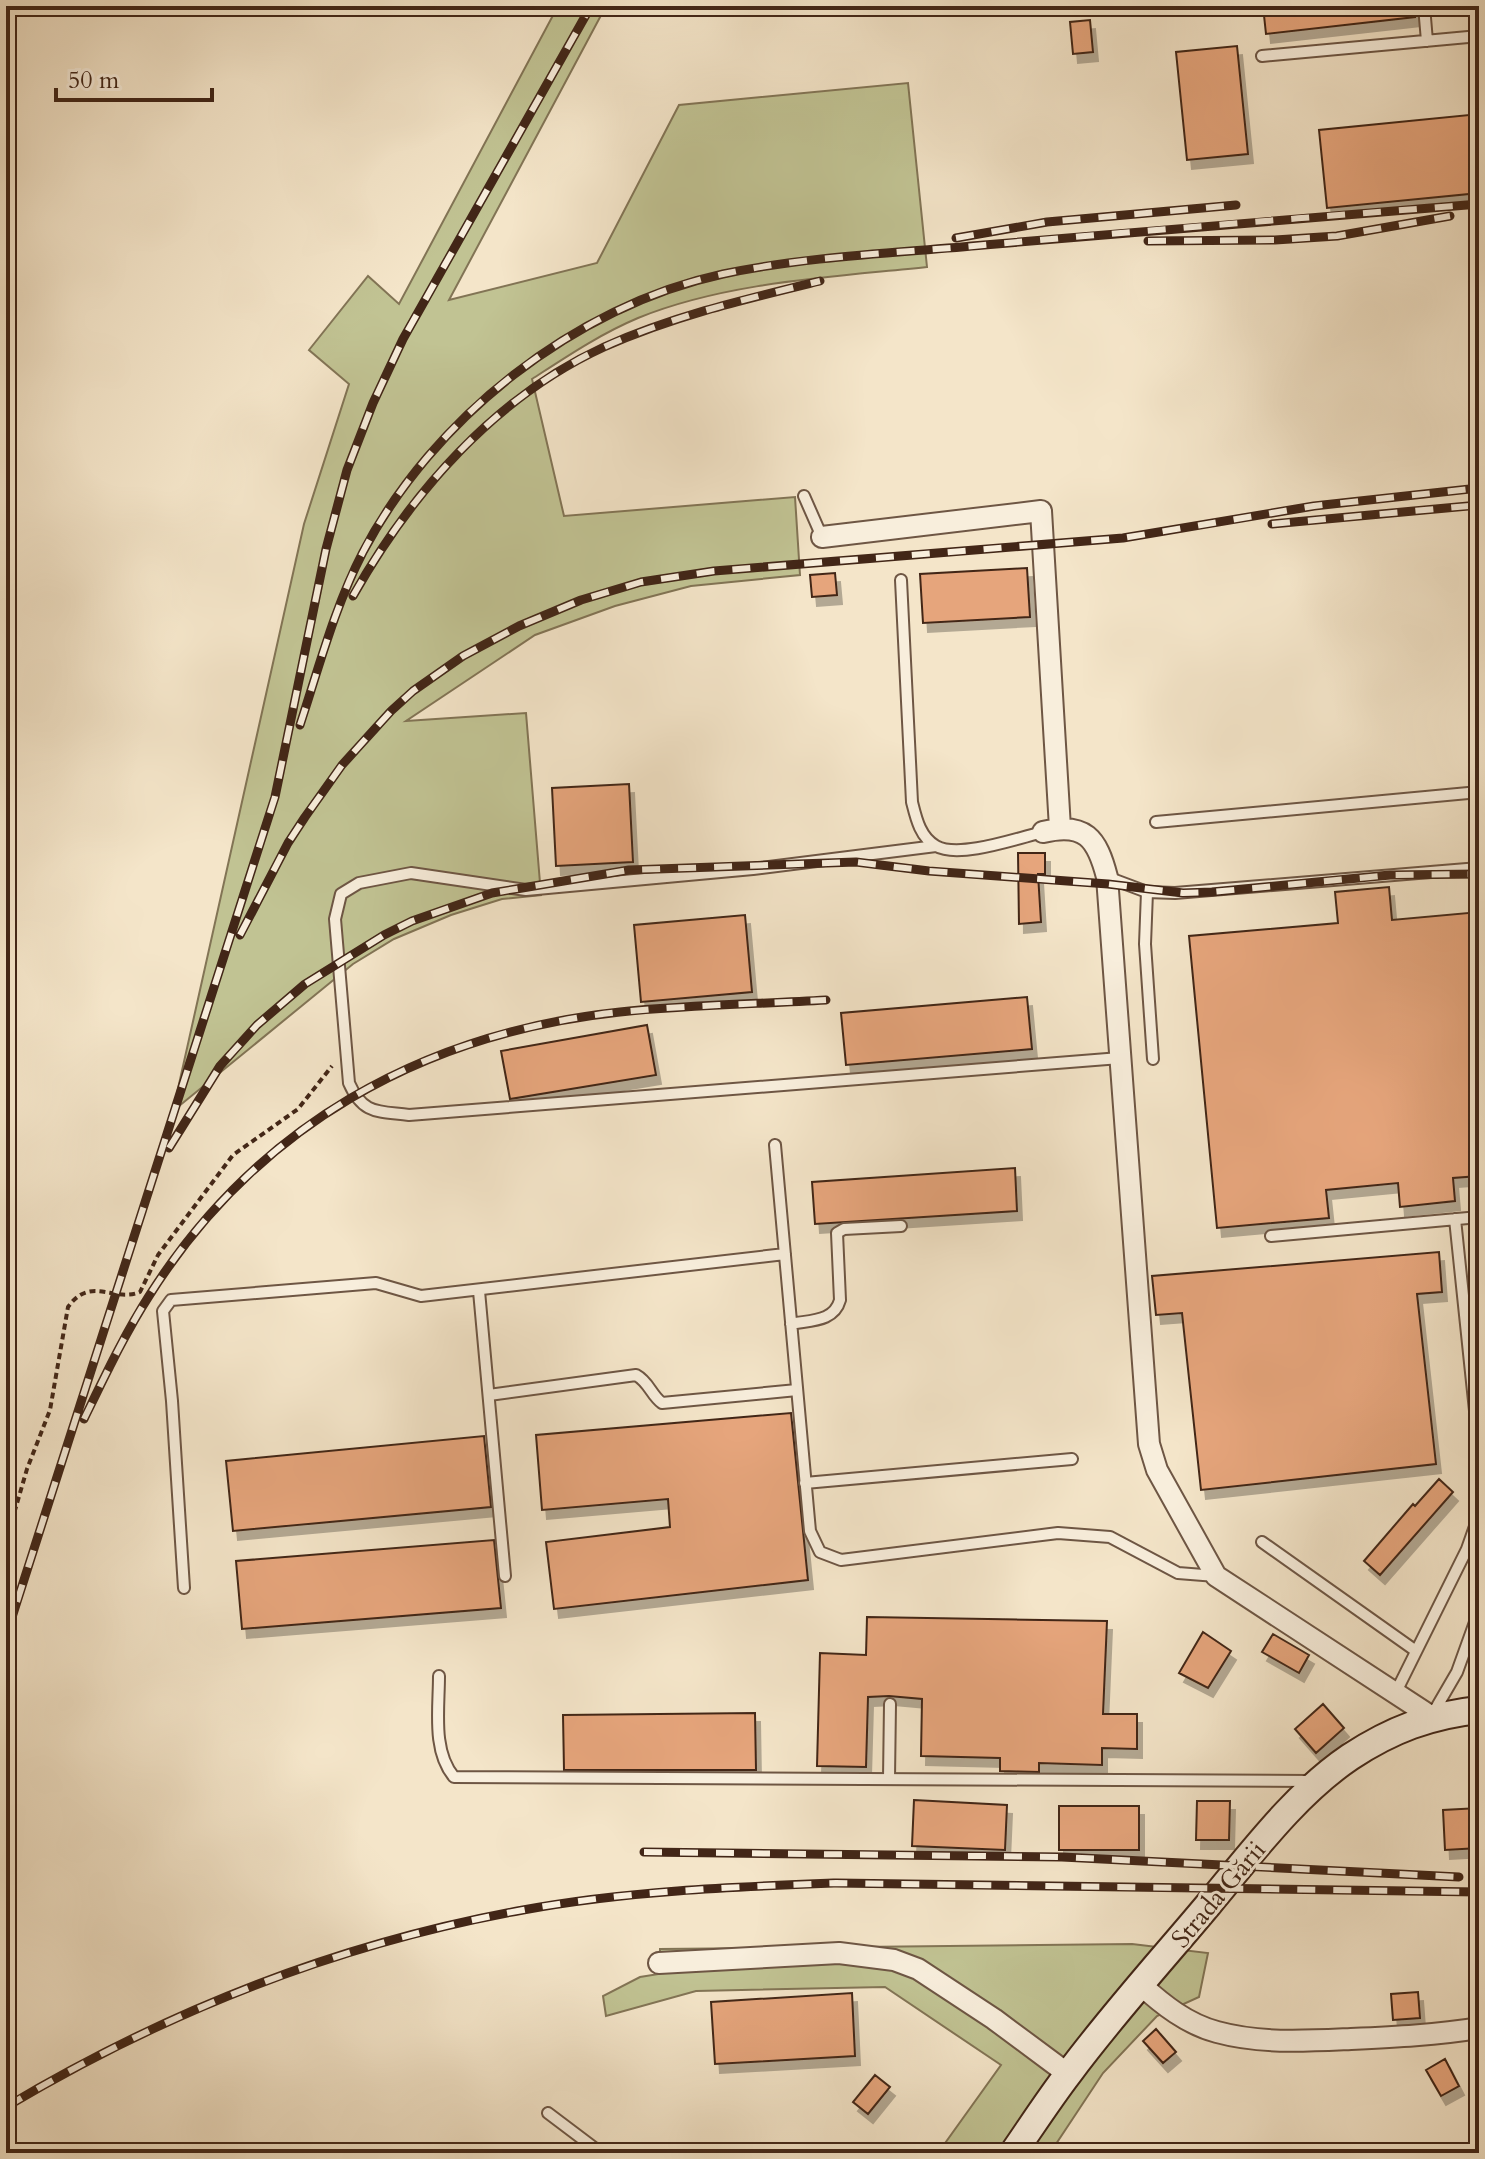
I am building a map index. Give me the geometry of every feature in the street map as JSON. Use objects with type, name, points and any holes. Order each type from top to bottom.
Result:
[{"type":"main road","name":"Strada Gării","points":[[1013,2153],[1068,2074],[1140,1984],[1283,1818],[1319,1782],[1377,1740],[1405,1726],[1432,1717],[1479,1710]]},
{"type":"street","points":[[822,537],[1041,511],[1051,830],[1083,833],[1094,842],[1107,877],[1149,1444],[1157,1470],[1216,1576],[1432,1717]]},
{"type":"street","points":[[659,1963],[839,1953],[894,1960],[918,1969],[994,2019],[1068,2074]]},
{"type":"street","points":[[1140,1984],[1175,2013],[1196,2025],[1246,2038],[1324,2040],[1403,2037],[1479,2028]]},
{"type":"lane","points":[[1424,6],[1427,41]]},
{"type":"lane","points":[[1262,56],[1479,36]]},
{"type":"lane","points":[[804,496],[822,537]]},
{"type":"lane","points":[[901,580],[912,802],[921,830],[936,846]]},
{"type":"lane","points":[[1156,822],[1479,792]]},
{"type":"lane","points":[[1051,830],[975,848],[955,850],[936,846],[764,867],[526,890],[411,873],[359,883],[341,894],[335,919],[349,1083],[356,1099],[369,1110],[409,1115],[1120,1058]]},
{"type":"lane","points":[[1107,877],[1147,892],[1175,893],[1479,868]]},
{"type":"lane","points":[[1147,892],[1145,944],[1153,1059]]},
{"type":"lane","points":[[775,1145],[810,1531],[820,1552],[841,1560],[1058,1533],[1110,1537],[1178,1573],[1216,1576]]},
{"type":"lane","points":[[1271,1236],[1479,1217]]},
{"type":"lane","points":[[1455,1219],[1479,1449]]},
{"type":"lane","points":[[791,1324],[830,1316],[837,1310],[840,1300],[837,1233],[844,1229],[901,1226]]},
{"type":"lane","points":[[184,1588],[163,1311],[171,1300],[376,1283],[421,1296],[785,1254]]},
{"type":"lane","points":[[479,1291],[505,1576]]},
{"type":"lane","points":[[489,1395],[636,1375],[646,1381],[655,1398],[662,1403],[797,1390]]},
{"type":"lane","points":[[805,1483],[1072,1459]]},
{"type":"lane","points":[[1395,1694],[1467,1549],[1479,1515]]},
{"type":"lane","points":[[1262,1542],[1416,1651]]},
{"type":"lane","points":[[1432,1717],[1457,1672],[1479,1611]]},
{"type":"lane","points":[[439,1676],[440,1753],[445,1767],[454,1777],[1319,1782]]},
{"type":"lane","points":[[889,1778],[890,1704]]},
{"type":"lane","points":[[548,2113],[601,2153]]},
{"type":"path","points":[[6,1541],[27,1469],[50,1410],[68,1307],[75,1297],[84,1292],[131,1295],[140,1292],[158,1255],[233,1155],[298,1109],[346,1049]]},
{"type":"green space","points":[[558,6],[606,6],[449,300],[597,263],[679,105],[908,83],[927,267],[817,278],[707,296],[638,318],[610,331],[532,379],[564,516],[795,497],[800,575],[691,586],[615,606],[535,635],[406,721],[526,713],[541,895],[502,899],[451,915],[394,939],[353,964],[173,1111],[304,524],[349,384],[309,350],[368,276],[399,304]]},
{"type":"green space","points":[[1132,1944],[1208,1953],[1199,1997],[1157,2016],[1103,2073],[1050,2153],[938,2153],[1001,2065],[885,1987],[696,1991],[606,2016],[603,1996],[640,1977],[659,1974],[660,1949]]},
{"type":"building","points":[[1263,6],[1414,6],[1415,17],[1266,34]]},
{"type":"building","points":[[1090,20],[1093,52],[1073,54],[1070,22]]},
{"type":"building","points":[[1237,46],[1248,154],[1187,160],[1176,52]]},
{"type":"building","points":[[1479,114],[1479,193],[1327,208],[1319,130]]},
{"type":"building","points":[[1027,568],[1030,617],[923,623],[920,574]]},
{"type":"building","points":[[835,573],[837,595],[812,597],[810,575]]},
{"type":"building","points":[[629,784],[633,862],[556,866],[552,788]]},
{"type":"building","points":[[1018,853],[1045,853],[1045,874],[1038,874],[1041,922],[1019,924]]},
{"type":"building","points":[[1389,887],[1392,920],[1479,912],[1479,1176],[1453,1178],[1455,1201],[1400,1207],[1398,1183],[1326,1190],[1329,1218],[1217,1228],[1189,936],[1338,923],[1335,892]]},
{"type":"building","points":[[745,915],[752,992],[641,1002],[634,925]]},
{"type":"building","points":[[1027,997],[1032,1049],[846,1065],[841,1013]]},
{"type":"building","points":[[647,1025],[656,1075],[510,1099],[501,1051]]},
{"type":"building","points":[[1015,1168],[1017,1211],[815,1224],[812,1182]]},
{"type":"building","points":[[1439,1252],[1442,1292],[1417,1294],[1436,1464],[1201,1490],[1182,1313],[1156,1315],[1152,1276]]},
{"type":"building","points":[[791,1413],[808,1580],[554,1609],[546,1542],[670,1527],[668,1499],[542,1510],[536,1435]]},
{"type":"building","points":[[484,1436],[491,1507],[233,1531],[226,1461]]},
{"type":"building","points":[[1439,1479],[1453,1492],[1380,1575],[1364,1561]]},
{"type":"building","points":[[494,1540],[501,1608],[242,1629],[236,1561]]},
{"type":"building","points":[[867,1617],[1107,1621],[1103,1714],[1137,1714],[1137,1749],[1102,1748],[1102,1765],[1039,1763],[1039,1772],[1000,1771],[1000,1758],[921,1756],[922,1699],[868,1697],[866,1767],[817,1766],[820,1653],[866,1655]]},
{"type":"building","points":[[1203,1632],[1231,1651],[1208,1688],[1179,1673]]},
{"type":"building","points":[[1273,1634],[1309,1655],[1299,1673],[1262,1652]]},
{"type":"building","points":[[1323,1704],[1344,1728],[1316,1753],[1295,1729]]},
{"type":"building","points":[[755,1713],[756,1770],[564,1770],[563,1715]]},
{"type":"building","points":[[914,1800],[1007,1805],[1005,1850],[912,1846]]},
{"type":"building","points":[[1197,1801],[1230,1801],[1229,1840],[1196,1840]]},
{"type":"building","points":[[1059,1806],[1139,1806],[1139,1850],[1059,1850]]},
{"type":"building","points":[[1479,1808],[1479,1848],[1445,1850],[1443,1810]]},
{"type":"building","points":[[1418,1992],[1420,2018],[1393,2020],[1391,1994]]},
{"type":"building","points":[[852,1993],[855,2056],[715,2064],[711,2002]]},
{"type":"building","points":[[1156,2029],[1176,2052],[1163,2063],[1143,2041]]},
{"type":"building","points":[[1445,2059],[1459,2086],[1441,2096],[1426,2070]]},
{"type":"building","points":[[875,2075],[890,2087],[868,2114],[853,2102]]},
{"type":"railway","points":[[6,1636],[275,797],[326,549],[347,470],[373,403],[403,339],[591,6]]},
{"type":"railway","points":[[300,725],[344,594],[363,552],[392,503],[428,457],[469,414],[514,375],[563,341],[614,312],[668,290],[723,274],[788,263],[1479,204]]},
{"type":"railway","points":[[956,238],[1047,222],[1236,205]]},
{"type":"railway","points":[[1148,241],[1337,236],[1450,216]]},
{"type":"railway","points":[[353,596],[401,521],[459,452],[492,421],[564,368],[604,347],[656,326],[820,281]]},
{"type":"railway","points":[[240,935],[305,817],[342,765],[391,711],[413,691],[463,656],[519,626],[581,600],[641,582],[714,571],[1123,538],[1314,506],[1479,488]]},
{"type":"railway","points":[[1272,524],[1479,505]]},
{"type":"railway","points":[[169,1148],[220,1066],[257,1025],[305,984],[412,921],[492,893],[629,870],[856,862],[1183,893],[1390,875],[1479,874]]},
{"type":"railway","points":[[84,1419],[140,1311],[192,1236],[240,1183],[293,1137],[351,1098],[413,1066],[478,1041],[548,1023],[620,1012],[826,1000]]},
{"type":"railway","points":[[644,1852],[1062,1857],[1459,1877]]},
{"type":"railway","points":[[6,2107],[128,2041],[256,1985],[321,1962],[455,1924],[600,1898],[836,1883],[1479,1892]]}]
